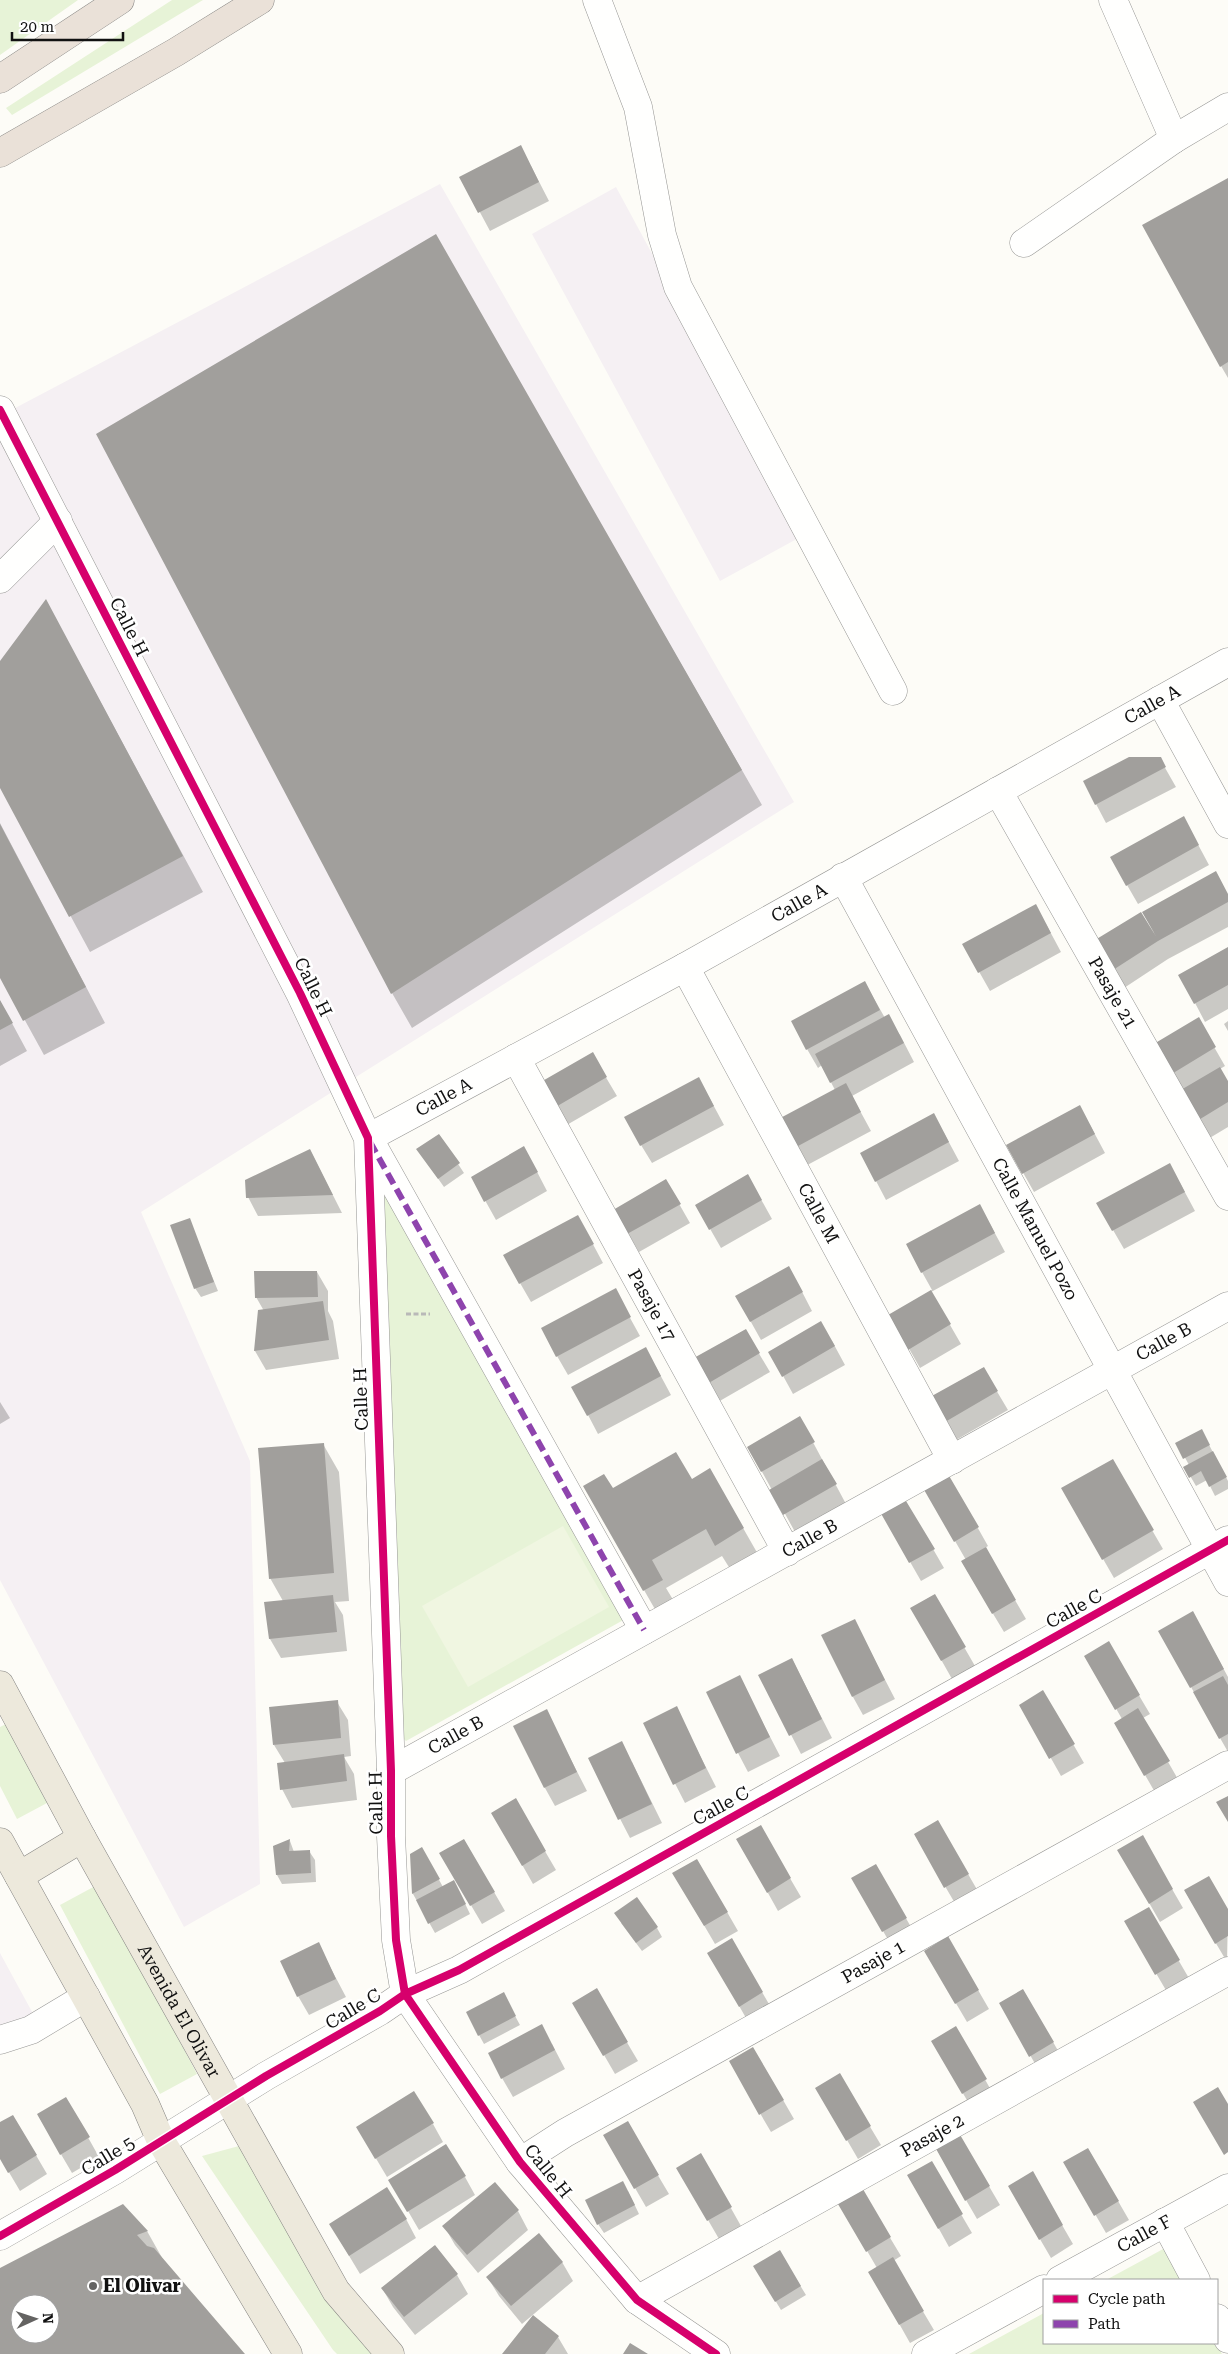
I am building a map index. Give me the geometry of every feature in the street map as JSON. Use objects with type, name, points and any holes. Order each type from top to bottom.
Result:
[{"type":"highway","points":[[0,79],[120,0]]},
{"type":"highway","points":[[0,153],[176,52],[260,0]]},
{"type":"main road","name":"Avenida El Olivar","points":[[0,1685],[82,1838],[336,2291],[390,2354]]},
{"type":"main road","points":[[82,1838],[7,1860],[146,2104],[161,2141],[288,2354]]},
{"type":"street","points":[[597,0],[638,107],[662,235],[678,287],[893,691]]},
{"type":"street","points":[[1112,0],[1174,139]]},
{"type":"street","points":[[1024,243],[1174,139],[1228,107]]},
{"type":"street","name":"Calle H","points":[[0,410],[300,993],[368,1138],[391,1771],[391,1836],[396,1940],[405,1994],[520,2162],[637,2300],[716,2354]]},
{"type":"street","points":[[0,579],[58,521]]},
{"type":"street","name":"Calle A","points":[[368,1138],[685,967],[1228,662]]},
{"type":"street","points":[[1160,700],[1228,824]]},
{"type":"street","name":"Pasaje 21","points":[[998,791],[1228,1196]]},
{"type":"street","name":"Calle Manuel Pozo","points":[[843,878],[1113,1371],[1219,1544],[1228,1582]]},
{"type":"street","name":"Calle M","points":[[685,967],[952,1460]]},
{"type":"street","name":"Pasaje 17","points":[[516,1058],[787,1552]]},
{"type":"street","points":[[368,1138],[644,1630]]},
{"type":"street","name":"Calle B","points":[[391,1771],[1228,1306]]},
{"type":"street","name":"Calle C","points":[[229,2099],[380,2012],[405,1994],[459,1970],[1219,1544]]},
{"type":"street","name":"Pasaje 1","points":[[520,2162],[565,2133],[1228,1765]]},
{"type":"street","name":"Pasaje 2","points":[[637,2300],[1228,1971]]},
{"type":"street","points":[[0,2040],[31,2030],[86,1997]]},
{"type":"street","name":"Calle 5","points":[[0,2236],[115,2170],[229,2099]]},
{"type":"street","name":"Calle F","points":[[1062,2279],[1228,2188]]},
{"type":"street","points":[[1165,2222],[1195,2279]]},
{"type":"street","points":[[926,2354],[1043,2290]]},
{"type":"street","points":[[1218,2320],[1228,2339]]},
{"type":"shaded area","points":[[440,184],[794,802],[141,1212],[250,1461],[260,1884],[184,1927],[0,1580],[0,416]]},
{"type":"shaded area","points":[[616,187],[804,535],[720,581],[532,234]]},
{"type":"shaded area","points":[[0,1953],[43,2032],[0,2052]]},
{"type":"green space","points":[[0,0],[78,0],[0,55]]},
{"type":"green space","points":[[172,0],[203,0],[12,115],[6,108]]},
{"type":"green space","points":[[381,1172],[627,1618],[406,1741],[399,1734]]},
{"type":"green space","points":[[563,1526],[609,1607],[468,1687],[422,1606]]},
{"type":"green space","points":[[6,1724],[47,1803],[17,1819],[0,1786],[0,1727]]},
{"type":"green space","points":[[97,1885],[197,2074],[160,2094],[60,1905]]},
{"type":"green space","points":[[239,2146],[398,2354],[337,2354],[333,2350],[202,2156]]},
{"type":"green space","points":[[1165,2248],[1182,2279],[1108,2279]]},
{"type":"green space","points":[[1043,2314],[1043,2344],[1217,2344],[1222,2354],[969,2354]]},
{"type":"building","points":[[521,145],[539,182],[478,213],[459,177]]},
{"type":"building","points":[[1228,178],[1228,362],[1220,367],[1142,225]]},
{"type":"building","points":[[436,234],[742,770],[391,994],[96,434]]},
{"type":"building","points":[[46,599],[183,856],[69,917],[0,788],[0,661]]},
{"type":"building","points":[[1129,757],[1161,757],[1166,767],[1095,805],[1083,781]]},
{"type":"building","points":[[1184,816],[1199,845],[1126,886],[1110,857]]},
{"type":"building","points":[[0,824],[86,987],[23,1021],[0,978]]},
{"type":"building","points":[[1216,871],[1228,894],[1228,902],[1158,941],[1113,970],[1095,940],[1141,912],[1157,938],[1142,912]]},
{"type":"building","points":[[1036,904],[1051,933],[978,973],[962,944]]},
{"type":"building","points":[[1228,947],[1228,985],[1194,1004],[1178,975]]},
{"type":"building","points":[[865,981],[880,1010],[806,1050],[791,1021]]},
{"type":"building","points":[[0,1000],[13,1023],[0,1030]]},
{"type":"building","points":[[889,1014],[904,1043],[830,1083],[815,1054]]},
{"type":"building","points":[[1199,1017],[1216,1047],[1170,1075],[1152,1045]]},
{"type":"building","points":[[593,1052],[607,1077],[554,1108],[539,1083]]},
{"type":"building","points":[[1220,1067],[1228,1081],[1228,1102],[1192,1124],[1174,1094]]},
{"type":"building","points":[[699,1077],[714,1106],[640,1146],[624,1117]]},
{"type":"building","points":[[846,1083],[861,1112],[787,1152],[771,1123]]},
{"type":"building","points":[[1080,1105],[1095,1134],[1022,1174],[1006,1145]]},
{"type":"building","points":[[934,1113],[949,1142],[875,1182],[860,1153]]},
{"type":"building","points":[[439,1134],[460,1163],[438,1179],[416,1149]]},
{"type":"building","points":[[524,1146],[538,1172],[484,1202],[471,1177]]},
{"type":"building","points":[[310,1149],[333,1195],[246,1198],[245,1180]]},
{"type":"building","points":[[1170,1163],[1185,1192],[1112,1231],[1096,1203]]},
{"type":"building","points":[[748,1174],[762,1200],[709,1230],[695,1205]]},
{"type":"building","points":[[666,1179],[681,1204],[627,1234],[613,1210]]},
{"type":"building","points":[[980,1204],[995,1233],[921,1273],[906,1244]]},
{"type":"building","points":[[578,1215],[594,1244],[519,1284],[503,1255]]},
{"type":"building","points":[[190,1218],[214,1282],[194,1289],[170,1225]]},
{"type":"building","points":[[789,1266],[803,1292],[750,1322],[735,1296]]},
{"type":"building","points":[[254,1271],[317,1271],[318,1297],[255,1298]]},
{"type":"building","points":[[616,1288],[631,1317],[556,1357],[541,1328]]},
{"type":"building","points":[[931,1290],[951,1324],[908,1350],[888,1315]]},
{"type":"building","points":[[323,1301],[329,1340],[254,1351],[258,1310]]},
{"type":"building","points":[[821,1321],[835,1346],[782,1377],[768,1352]]},
{"type":"building","points":[[746,1329],[760,1353],[707,1384],[692,1359]]},
{"type":"building","points":[[646,1347],[661,1376],[587,1416],[571,1387]]},
{"type":"building","points":[[984,1367],[998,1391],[945,1422],[930,1397]]},
{"type":"building","points":[[800,1416],[815,1442],[761,1472],[747,1447]]},
{"type":"building","points":[[1202,1429],[1210,1445],[1183,1459],[1175,1443]]},
{"type":"building","points":[[324,1443],[334,1573],[269,1579],[258,1448]]},
{"type":"building","points":[[1213,1451],[1227,1477],[1209,1487],[1201,1471],[1189,1478],[1183,1467]]},
{"type":"building","points":[[676,1452],[692,1479],[710,1468],[744,1528],[715,1546],[706,1529],[652,1560],[663,1580],[643,1591],[583,1486],[604,1474],[613,1488]]},
{"type":"building","points":[[822,1459],[837,1484],[783,1515],[769,1490]]},
{"type":"building","points":[[1113,1459],[1154,1530],[1102,1560],[1061,1488]]},
{"type":"building","points":[[948,1474],[979,1527],[954,1542],[923,1488]]},
{"type":"building","points":[[903,1496],[935,1549],[909,1563],[879,1510]]},
{"type":"building","points":[[986,1547],[1016,1600],[992,1614],[961,1561]]},
{"type":"building","points":[[935,1594],[966,1647],[941,1661],[910,1608]]},
{"type":"building","points":[[333,1595],[337,1632],[269,1639],[264,1602]]},
{"type":"building","points":[[1193,1611],[1224,1669],[1190,1688],[1158,1631]]},
{"type":"building","points":[[855,1619],[885,1680],[852,1697],[821,1635]]},
{"type":"building","points":[[1109,1641],[1140,1695],[1115,1710],[1084,1656]]},
{"type":"building","points":[[792,1658],[822,1719],[789,1736],[758,1675]]},
{"type":"building","points":[[740,1675],[770,1737],[736,1754],[706,1692]]},
{"type":"building","points":[[1223,1676],[1228,1685],[1228,1734],[1219,1739],[1193,1692]]},
{"type":"building","points":[[1043,1690],[1075,1744],[1049,1759],[1019,1705]]},
{"type":"building","points":[[338,1700],[341,1738],[273,1745],[269,1707]]},
{"type":"building","points":[[677,1706],[706,1768],[673,1785],[643,1723]]},
{"type":"building","points":[[1138,1708],[1170,1761],[1144,1776],[1114,1723]]},
{"type":"building","points":[[547,1709],[577,1772],[544,1788],[513,1726]]},
{"type":"building","points":[[622,1741],[652,1804],[618,1820],[588,1758]]},
{"type":"building","points":[[344,1754],[347,1781],[280,1790],[277,1763]]},
{"type":"building","points":[[1228,1796],[1228,1822],[1216,1802]]},
{"type":"building","points":[[516,1798],[546,1851],[522,1866],[491,1813]]},
{"type":"building","points":[[938,1820],[969,1874],[944,1888],[914,1834]]},
{"type":"building","points":[[761,1825],[791,1878],[767,1893],[736,1839]]},
{"type":"building","points":[[1143,1835],[1173,1889],[1149,1904],[1117,1850]]},
{"type":"building","points":[[290,1839],[289,1851],[310,1850],[311,1873],[276,1875],[273,1846]]},
{"type":"building","points":[[464,1839],[495,1892],[470,1906],[439,1853]]},
{"type":"building","points":[[422,1847],[440,1879],[412,1894],[410,1854]]},
{"type":"building","points":[[697,1859],[728,1912],[704,1926],[672,1873]]},
{"type":"building","points":[[876,1864],[907,1918],[882,1932],[851,1878]]},
{"type":"building","points":[[1209,1876],[1228,1909],[1228,1936],[1215,1944],[1184,1890]]},
{"type":"building","points":[[454,1880],[466,1904],[428,1924],[416,1900]]},
{"type":"building","points":[[637,1897],[658,1927],[636,1943],[614,1913]]},
{"type":"building","points":[[1149,1907],[1180,1960],[1155,1975],[1124,1921]]},
{"type":"building","points":[[948,1936],[979,1990],[955,2004],[924,1951]]},
{"type":"building","points":[[732,1938],[763,1992],[739,2007],[707,1953]]},
{"type":"building","points":[[319,1942],[336,1979],[297,1997],[280,1961]]},
{"type":"building","points":[[597,1988],[628,2042],[603,2056],[572,2003]]},
{"type":"building","points":[[1023,1989],[1054,2042],[1029,2057],[999,2003]]},
{"type":"building","points":[[504,1992],[516,2016],[478,2036],[466,2012]]},
{"type":"building","points":[[542,2024],[555,2050],[501,2079],[488,2053]]},
{"type":"building","points":[[956,2026],[987,2079],[962,2094],[931,2041]]},
{"type":"building","points":[[753,2047],[784,2100],[759,2115],[729,2061]]},
{"type":"building","points":[[840,2073],[871,2126],[846,2141],[815,2088]]},
{"type":"building","points":[[1218,2087],[1228,2104],[1228,2152],[1224,2155],[1193,2102]]},
{"type":"building","points":[[414,2091],[434,2123],[375,2159],[356,2127]]},
{"type":"building","points":[[66,2097],[90,2137],[60,2155],[37,2114]]},
{"type":"building","points":[[13,2115],[37,2155],[8,2173],[0,2159],[0,2122]]},
{"type":"building","points":[[628,2121],[659,2175],[634,2189],[603,2135]]},
{"type":"building","points":[[959,2133],[990,2186],[965,2201],[935,2147]]},
{"type":"building","points":[[446,2144],[466,2176],[407,2212],[388,2180]]},
{"type":"building","points":[[1088,2148],[1119,2201],[1094,2216],[1063,2162]]},
{"type":"building","points":[[701,2153],[732,2207],[707,2221],[676,2168]]},
{"type":"building","points":[[932,2161],[963,2214],[938,2229],[907,2175]]},
{"type":"building","points":[[1033,2171],[1063,2225],[1039,2240],[1008,2186]]},
{"type":"building","points":[[623,2181],[635,2205],[597,2225],[585,2200]]},
{"type":"building","points":[[495,2182],[519,2210],[467,2255],[442,2226]]},
{"type":"building","points":[[860,2184],[891,2237],[866,2252],[835,2199]]},
{"type":"building","points":[[387,2187],[407,2219],[349,2256],[329,2224]]},
{"type":"building","name":"El Olivar","points":[[123,2204],[148,2231],[137,2235],[147,2246],[154,2248],[245,2354],[0,2354],[0,2268]]},
{"type":"building","points":[[539,2233],[563,2262],[511,2306],[486,2277]]},
{"type":"building","points":[[435,2245],[458,2274],[404,2317],[381,2288]]},
{"type":"building","points":[[780,2250],[801,2286],[775,2302],[753,2266]]},
{"type":"building","points":[[893,2257],[924,2311],[899,2325],[868,2272]]},
{"type":"building","points":[[533,2315],[559,2336],[545,2354],[502,2354]]},
{"type":"building","points":[[630,2343],[648,2354],[623,2354]]},
{"type":"marked path","points":[[370,1142],[644,1630]]},
{"type":"cycle path","points":[[0,410],[300,993],[368,1138],[391,1771],[391,1836],[396,1940],[405,1994],[520,2162],[637,2300],[716,2354]]},
{"type":"cycle path","points":[[0,2236],[115,2170],[266,2076],[380,2011],[405,1994],[459,1970],[1228,1540]]},
{"type":"place","name":"El Olivar","points":[[93,2286]]}]
